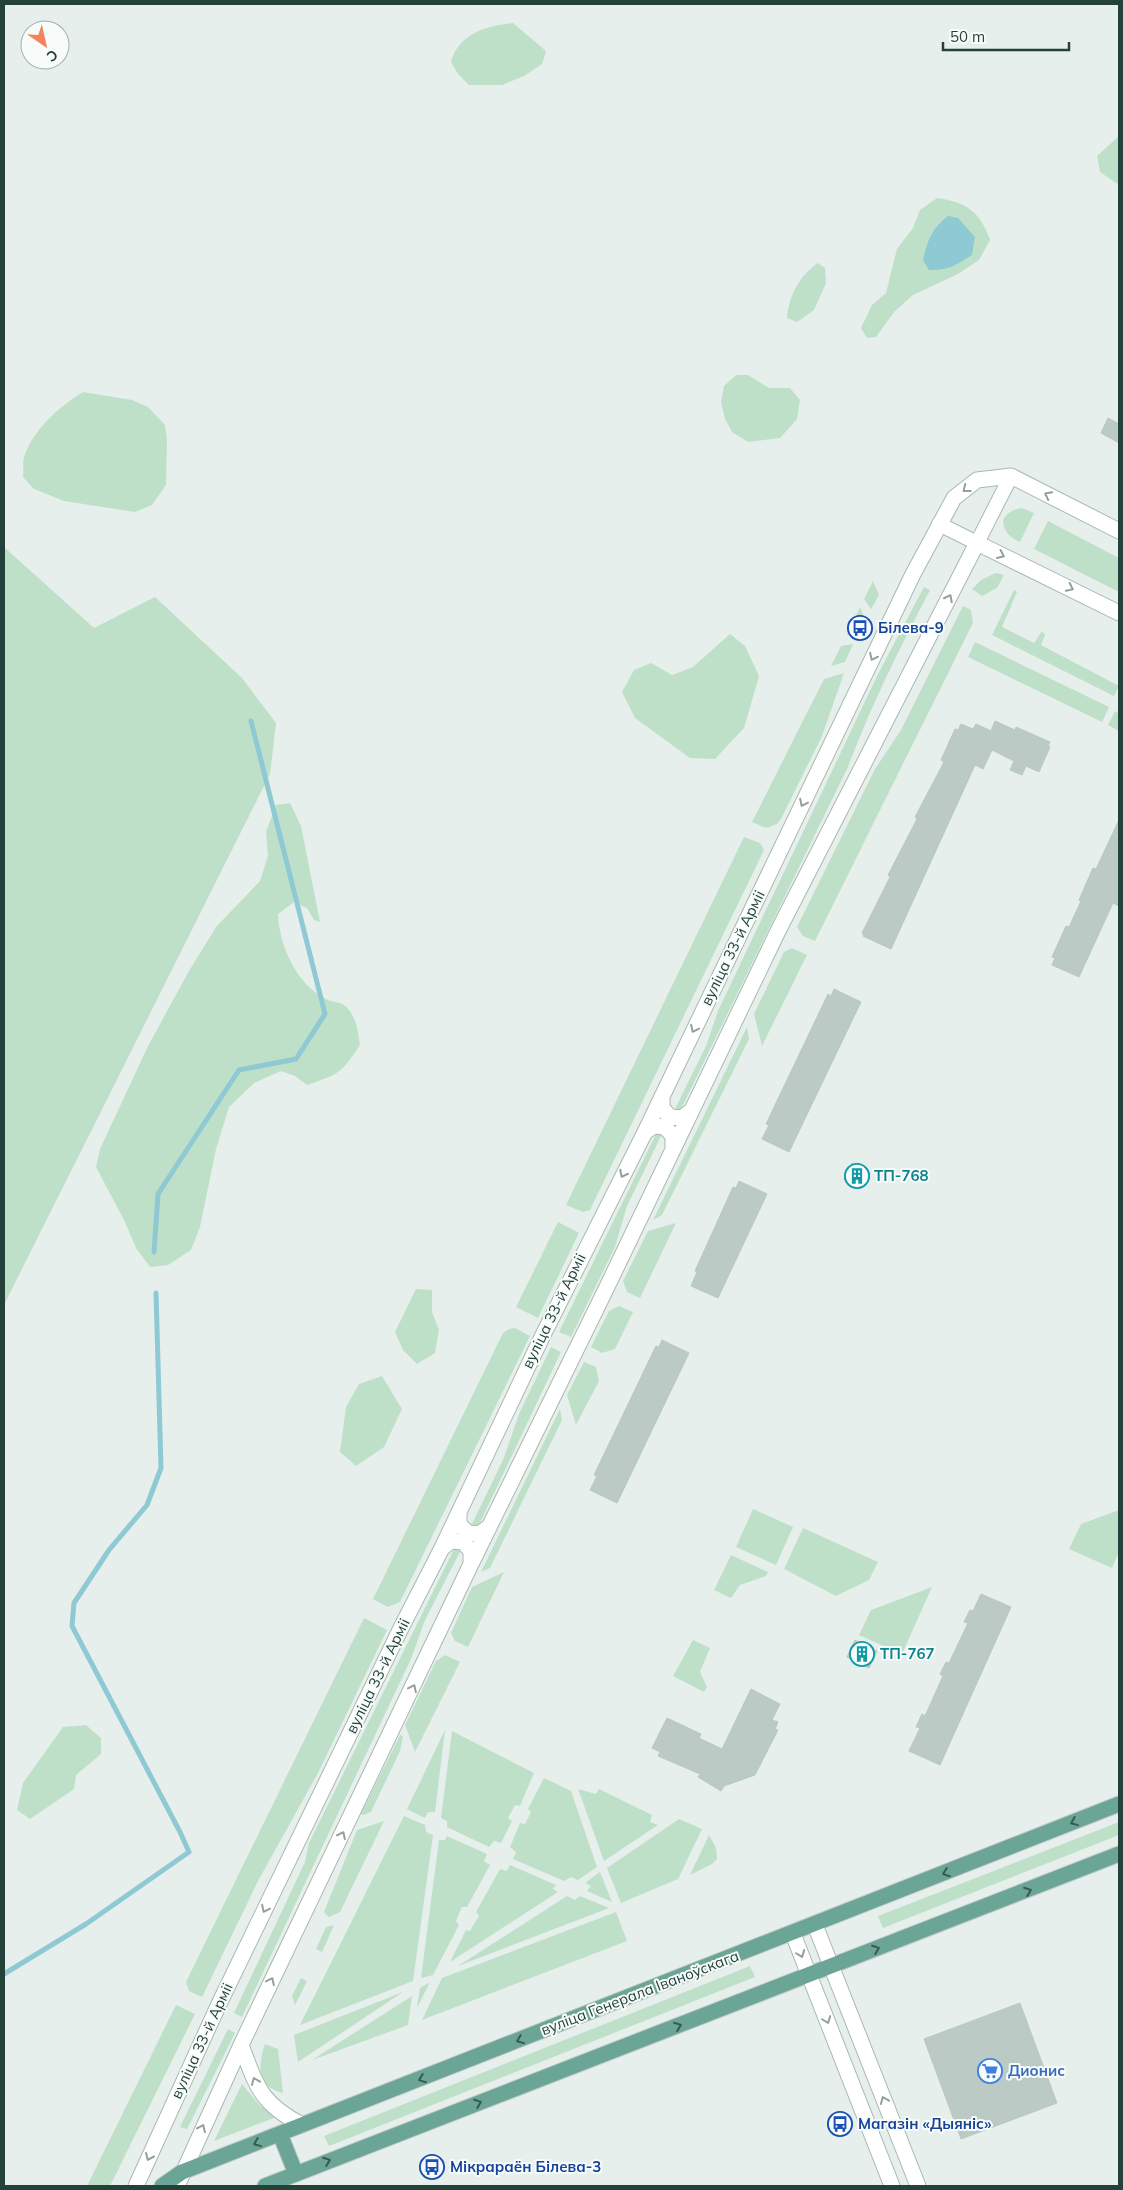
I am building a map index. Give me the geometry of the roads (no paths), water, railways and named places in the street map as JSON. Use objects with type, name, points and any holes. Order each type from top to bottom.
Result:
[{"type":"main road","name":"вуліца Генерала Іваноўскага","points":[[162,2186],[302,2125],[793,1934],[1119,1804]]},
{"type":"main road","points":[[265,2186],[1119,1854]]},
{"type":"main road","points":[[280,2134],[296,2174]]},
{"type":"street","name":"вуліца 33-й Арміі","points":[[136,2186],[219,2004],[401,1628],[442,1548],[555,1310],[645,1132],[912,574],[954,498],[977,480],[1011,476]]},
{"type":"street","points":[[180,2179],[241,2045],[471,1564],[691,1111],[784,921],[1011,476],[1119,531]]},
{"type":"street","points":[[939,524],[1119,613]]},
{"type":"street","points":[[662,1096],[662,1108],[670,1117],[682,1118],[691,1111]]},
{"type":"street","points":[[645,1132],[654,1126],[665,1127],[673,1136],[673,1148]]},
{"type":"street","points":[[459,1512],[459,1524],[468,1534],[480,1534],[489,1527]]},
{"type":"street","points":[[442,1548],[451,1541],[463,1542],[471,1551],[471,1564]]},
{"type":"street","points":[[815,1925],[918,2186]]},
{"type":"street","points":[[793,1934],[892,2186]]},
{"type":"street","points":[[241,2045],[258,2088],[280,2113],[302,2125]]},
{"type":"water","points":[[948,216],[958,218],[975,237],[972,255],[952,267],[929,270],[923,260],[926,247],[934,230]]},
{"type":"waterway","points":[[154,1252],[158,1194],[239,1070],[296,1059],[325,1014],[251,721]]},
{"type":"waterway","points":[[4,1974],[86,1924],[189,1852],[72,1626],[74,1603],[109,1550],[147,1505],[161,1468],[156,1293]]},
{"type":"place","name":"Білева-9","points":[[860,628]]},
{"type":"place","name":"ТП-768","points":[[857,1176]]},
{"type":"place","name":"ТП-767","points":[[862,1654]]},
{"type":"place","name":"Дионис","points":[[990,2071]]},
{"type":"place","name":"Магазін «Дыяніс»","points":[[840,2124]]},
{"type":"place","name":"Мікрараён Білева-3","points":[[432,2167]]}]
